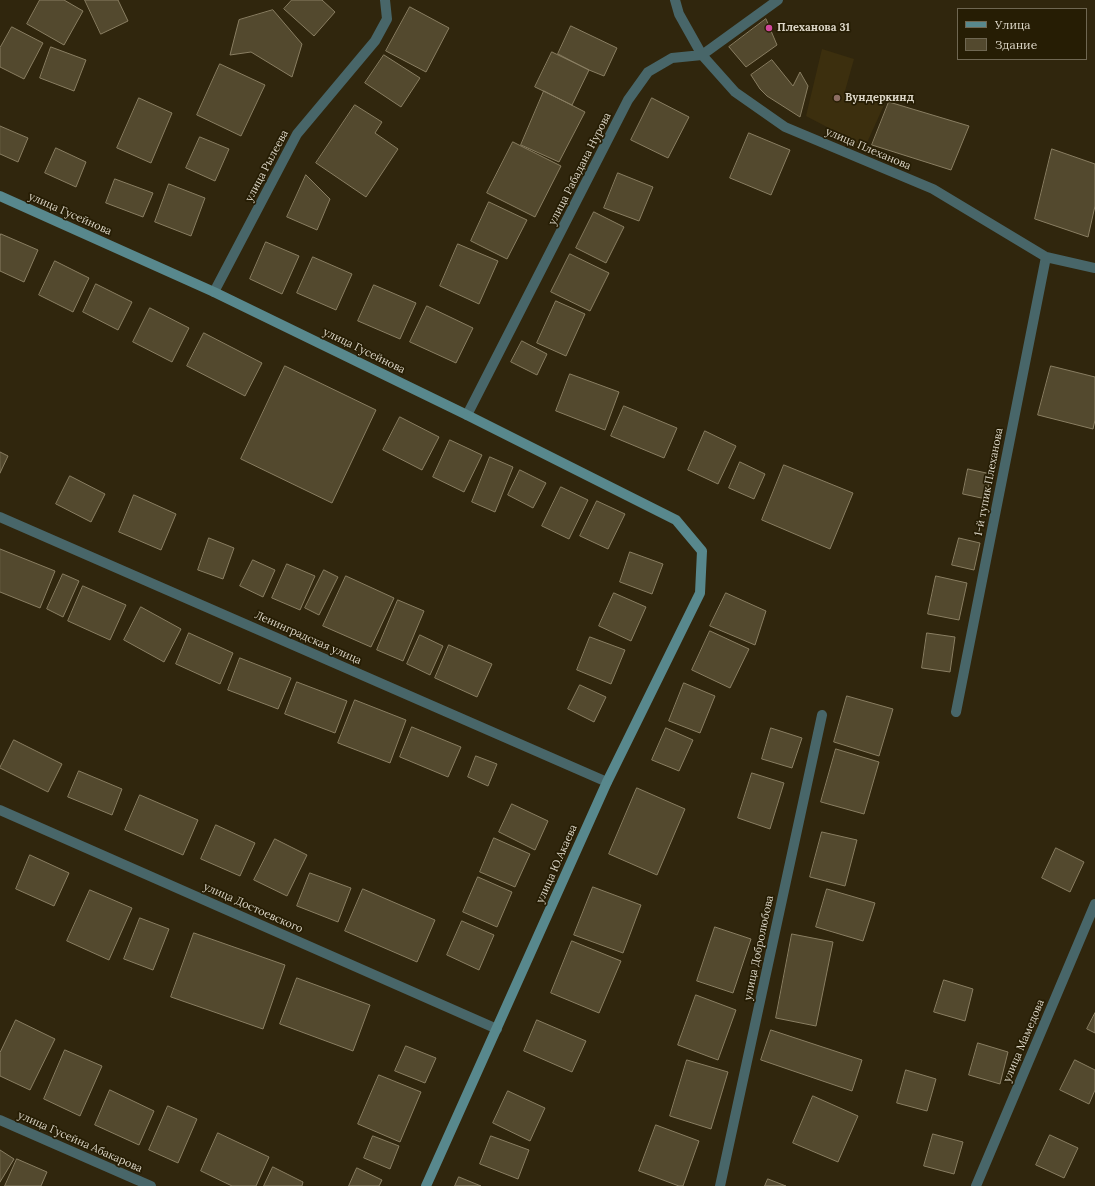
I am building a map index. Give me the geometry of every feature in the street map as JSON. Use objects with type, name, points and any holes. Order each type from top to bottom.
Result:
[{"type":"main road","name":"улица Гусейнова","points":[[0,196],[214,292],[468,415],[676,520],[702,550]]},
{"type":"main road","name":"улица Ю.Акаева","points":[[426,1186],[607,782],[700,592],[702,550]]},
{"type":"street","name":"улица Рылеева","points":[[214,292],[297,134],[375,41],[387,19],[385,0]]},
{"type":"street","name":"улица Плеханова","points":[[675,0],[679,14],[702,55],[735,92],[785,127],[933,189],[1046,257],[1095,268]]},
{"type":"street","points":[[702,55],[778,0]]},
{"type":"street","name":"улица Рабадана Нурова","points":[[468,415],[628,100],[648,72],[672,58],[702,55]]},
{"type":"street","name":"1-й тупик Плеханова","points":[[956,712],[1046,257]]},
{"type":"street","name":"Ленинградская улица","points":[[0,516],[607,782]]},
{"type":"street","name":"улица Добролюбова","points":[[720,1186],[822,715]]},
{"type":"street","name":"улица Достоевского","points":[[0,810],[496,1029]]},
{"type":"street","name":"улица Мамедова","points":[[976,1186],[1095,904]]},
{"type":"street","name":"улица Гусейна Абакарова","points":[[0,1120],[151,1186]]},
{"type":"shaded area","name":"Вундеркинд","points":[[822,49],[854,59],[845,91],[884,105],[865,147],[806,116]]},
{"type":"building","points":[[40,0],[64,0],[83,11],[64,45],[27,24]]},
{"type":"building","points":[[85,0],[118,0],[128,21],[101,34]]},
{"type":"building","points":[[292,0],[322,0],[335,12],[314,36],[284,9]]},
{"type":"building","points":[[410,7],[449,28],[426,72],[386,51]]},
{"type":"building","points":[[273,10],[302,44],[292,77],[251,52],[230,55],[239,20]]},
{"type":"building","points":[[766,19],[777,45],[746,67],[729,47]]},
{"type":"building","points":[[571,26],[617,48],[604,76],[558,54]]},
{"type":"building","points":[[12,27],[43,43],[24,79],[0,67],[0,48]]},
{"type":"building","points":[[51,47],[86,60],[74,91],[40,78]]},
{"type":"building","points":[[552,52],[589,70],[572,105],[535,87]]},
{"type":"building","points":[[384,55],[420,78],[401,107],[365,83]]},
{"type":"building","points":[[772,60],[793,86],[800,72],[808,86],[800,117],[767,96],[760,89],[751,75]]},
{"type":"building","points":[[220,64],[265,85],[241,136],[197,115]]},
{"type":"building","points":[[544,91],[585,112],[559,162],[521,145]]},
{"type":"building","points":[[139,98],[172,113],[151,163],[117,148]]},
{"type":"building","points":[[652,98],[689,117],[668,158],[631,140]]},
{"type":"building","points":[[889,102],[969,126],[951,170],[872,145]]},
{"type":"building","points":[[355,105],[382,122],[375,133],[398,149],[366,197],[316,163]]},
{"type":"building","points":[[0,126],[28,138],[18,162],[0,154]]},
{"type":"building","points":[[749,133],[790,150],[771,195],[730,178]]},
{"type":"building","points":[[200,137],[229,149],[215,181],[186,168]]},
{"type":"building","points":[[513,142],[561,166],[535,217],[487,193]]},
{"type":"building","points":[[56,148],[86,162],[76,187],[45,173]]},
{"type":"building","points":[[1052,149],[1095,164],[1095,206],[1088,237],[1035,219]]},
{"type":"building","points":[[618,173],[653,187],[639,221],[604,208]]},
{"type":"building","points":[[306,175],[330,199],[317,230],[287,217]]},
{"type":"building","points":[[115,179],[153,193],[143,217],[106,203]]},
{"type":"building","points":[[169,184],[205,198],[191,236],[155,222]]},
{"type":"building","points":[[489,202],[527,220],[507,259],[471,241]]},
{"type":"building","points":[[594,212],[624,227],[606,263],[576,248]]},
{"type":"building","points":[[1,234],[38,250],[24,282],[0,271]]},
{"type":"building","points":[[266,242],[299,256],[282,294],[250,279]]},
{"type":"building","points":[[458,244],[498,261],[479,304],[440,286]]},
{"type":"building","points":[[570,254],[609,273],[590,311],[551,292]]},
{"type":"building","points":[[313,257],[352,274],[336,310],[297,293]]},
{"type":"building","points":[[55,261],[89,278],[73,312],[39,295]]},
{"type":"building","points":[[96,284],[132,302],[118,330],[83,312]]},
{"type":"building","points":[[374,285],[416,303],[400,339],[358,321]]},
{"type":"building","points":[[556,301],[585,314],[566,356],[537,343]]},
{"type":"building","points":[[427,306],[473,328],[456,363],[410,342]]},
{"type":"building","points":[[150,308],[189,328],[172,362],[133,342]]},
{"type":"building","points":[[204,333],[262,363],[245,396],[187,366]]},
{"type":"building","points":[[522,341],[547,354],[537,375],[511,362]]},
{"type":"building","points":[[285,366],[376,410],[332,503],[241,459]]},
{"type":"building","points":[[1051,366],[1095,377],[1095,420],[1093,429],[1038,415]]},
{"type":"building","points":[[570,374],[619,392],[605,430],[556,411]]},
{"type":"building","points":[[624,406],[677,428],[664,458],[611,436]]},
{"type":"building","points":[[400,417],[439,437],[422,470],[383,450]]},
{"type":"building","points":[[705,431],[736,446],[718,484],[688,470]]},
{"type":"building","points":[[450,440],[482,455],[464,492],[433,477]]},
{"type":"building","points":[[0,452],[8,456],[0,473]]},
{"type":"building","points":[[490,457],[513,467],[495,512],[472,502]]},
{"type":"building","points":[[740,462],[765,474],[754,499],[729,488]]},
{"type":"building","points":[[784,465],[853,493],[830,549],[762,520]]},
{"type":"building","points":[[968,469],[991,474],[986,499],[963,494]]},
{"type":"building","points":[[520,470],[546,483],[533,508],[508,495]]},
{"type":"building","points":[[70,476],[105,494],[91,522],[56,504]]},
{"type":"building","points":[[561,487],[588,500],[569,539],[542,526]]},
{"type":"building","points":[[134,495],[176,514],[161,550],[119,532]]},
{"type":"building","points":[[597,501],[625,514],[608,549],[580,536]]},
{"type":"building","points":[[209,538],[234,548],[223,579],[198,570]]},
{"type":"building","points":[[959,538],[980,543],[974,570],[952,565]]},
{"type":"building","points":[[0,549],[55,571],[40,608],[0,592]]},
{"type":"building","points":[[630,552],[663,564],[652,594],[620,582]]},
{"type":"building","points":[[253,560],[275,570],[263,597],[240,586]]},
{"type":"building","points":[[287,564],[315,576],[300,610],[272,598]]},
{"type":"building","points":[[324,570],[338,577],[319,615],[305,608]]},
{"type":"building","points":[[63,574],[79,581],[63,617],[47,609]]},
{"type":"building","points":[[346,576],[394,598],[371,647],[323,626]]},
{"type":"building","points":[[936,576],[967,583],[959,620],[928,614]]},
{"type":"building","points":[[83,586],[126,605],[110,640],[68,621]]},
{"type":"building","points":[[614,593],[646,607],[631,641],[599,626]]},
{"type":"building","points":[[726,593],[766,611],[755,645],[710,626]]},
{"type":"building","points":[[398,600],[424,611],[403,661],[377,650]]},
{"type":"building","points":[[141,607],[181,629],[164,662],[124,640]]},
{"type":"building","points":[[710,631],[749,649],[730,688],[692,670]]},
{"type":"building","points":[[189,633],[233,653],[220,684],[176,664]]},
{"type":"building","points":[[927,633],[955,637],[950,672],[922,668]]},
{"type":"building","points":[[420,635],[443,646],[430,675],[407,664]]},
{"type":"building","points":[[590,637],[625,650],[611,684],[577,670]]},
{"type":"building","points":[[449,645],[492,664],[477,697],[435,678]]},
{"type":"building","points":[[240,658],[291,678],[278,709],[228,690]]},
{"type":"building","points":[[297,682],[347,701],[335,733],[285,714]]},
{"type":"building","points":[[684,683],[715,696],[700,733],[669,721]]},
{"type":"building","points":[[580,685],[606,697],[594,722],[568,709]]},
{"type":"building","points":[[847,696],[893,709],[879,756],[834,742]]},
{"type":"building","points":[[355,700],[406,720],[390,763],[338,743]]},
{"type":"building","points":[[412,727],[461,747],[448,777],[400,757]]},
{"type":"building","points":[[666,728],[693,740],[679,771],[652,760]]},
{"type":"building","points":[[771,728],[802,738],[792,768],[762,759]]},
{"type":"building","points":[[14,740],[62,764],[48,792],[0,768]]},
{"type":"building","points":[[836,749],[879,762],[864,814],[821,802]]},
{"type":"building","points":[[476,756],[497,764],[488,786],[468,777]]},
{"type":"building","points":[[79,771],[122,789],[112,815],[68,797]]},
{"type":"building","points":[[752,773],[784,783],[770,829],[738,818]]},
{"type":"building","points":[[637,788],[685,809],[657,875],[609,854]]},
{"type":"building","points":[[140,795],[198,820],[183,855],[125,830]]},
{"type":"building","points":[[512,804],[548,821],[535,850],[499,832]]},
{"type":"building","points":[[216,825],[255,843],[240,876],[201,859]]},
{"type":"building","points":[[822,832],[857,840],[845,886],[810,877]]},
{"type":"building","points":[[494,838],[530,854],[515,887],[480,872]]},
{"type":"building","points":[[275,839],[307,855],[287,896],[254,880]]},
{"type":"building","points":[[1056,848],[1084,862],[1070,892],[1042,878]]},
{"type":"building","points":[[30,855],[69,873],[54,906],[16,889]]},
{"type":"building","points":[[310,873],[351,888],[338,922],[297,906]]},
{"type":"building","points":[[478,877],[512,892],[497,927],[463,912]]},
{"type":"building","points":[[593,887],[641,905],[623,953],[574,935]]},
{"type":"building","points":[[363,889],[435,920],[417,962],[345,931]]},
{"type":"building","points":[[827,889],[875,903],[863,941],[816,927]]},
{"type":"building","points":[[90,890],[132,908],[109,960],[67,941]]},
{"type":"building","points":[[140,918],[169,929],[153,970],[124,959]]},
{"type":"building","points":[[462,921],[494,935],[479,970],[447,955]]},
{"type":"building","points":[[715,927],[751,939],[733,993],[697,981]]},
{"type":"building","points":[[194,933],[285,965],[263,1029],[171,997]]},
{"type":"building","points":[[792,934],[833,942],[816,1026],[776,1018]]},
{"type":"building","points":[[572,941],[621,961],[599,1013],[551,993]]},
{"type":"building","points":[[297,978],[370,1005],[353,1051],[280,1024]]},
{"type":"building","points":[[944,980],[973,989],[965,1021],[934,1012]]},
{"type":"building","points":[[696,995],[736,1010],[718,1060],[678,1045]]},
{"type":"building","points":[[1095,1013],[1095,1033],[1087,1029]]},
{"type":"building","points":[[16,1020],[55,1039],[30,1090],[0,1076],[0,1053]]},
{"type":"building","points":[[537,1020],[586,1041],[572,1072],[524,1051]]},
{"type":"building","points":[[771,1030],[862,1060],[852,1091],[761,1060]]},
{"type":"building","points":[[978,1043],[1008,1052],[1000,1084],[969,1075]]},
{"type":"building","points":[[406,1046],[436,1058],[425,1083],[395,1071]]},
{"type":"building","points":[[65,1050],[102,1066],[80,1116],[44,1099]]},
{"type":"building","points":[[687,1060],[728,1072],[711,1129],[670,1116]]},
{"type":"building","points":[[1075,1060],[1095,1070],[1095,1090],[1089,1104],[1060,1090]]},
{"type":"building","points":[[906,1070],[936,1079],[927,1111],[897,1103]]},
{"type":"building","points":[[379,1075],[421,1092],[400,1142],[358,1124]]},
{"type":"building","points":[[110,1090],[154,1111],[139,1145],[95,1125]]},
{"type":"building","points":[[508,1091],[545,1108],[530,1141],[493,1123]]},
{"type":"building","points":[[813,1096],[858,1116],[838,1162],[793,1143]]},
{"type":"building","points":[[168,1106],[197,1119],[178,1163],[149,1150]]},
{"type":"building","points":[[656,1125],[699,1141],[683,1186],[679,1186],[639,1171]]},
{"type":"building","points":[[218,1133],[269,1157],[256,1186],[232,1186],[201,1171]]},
{"type":"building","points":[[933,1134],[963,1142],[954,1174],[924,1166]]},
{"type":"building","points":[[1050,1135],[1078,1148],[1064,1178],[1036,1165]]},
{"type":"building","points":[[373,1136],[399,1146],[390,1169],[364,1158]]},
{"type":"building","points":[[491,1136],[529,1150],[518,1179],[480,1164]]},
{"type":"building","points":[[0,1150],[14,1159],[0,1182]]},
{"type":"building","points":[[17,1159],[47,1172],[41,1186],[5,1186]]},
{"type":"building","points":[[273,1167],[303,1182],[302,1186],[264,1186]]},
{"type":"building","points":[[357,1168],[382,1180],[379,1186],[349,1186]]},
{"type":"building","points":[[459,1177],[481,1186],[455,1186]]},
{"type":"building","points":[[768,1179],[786,1186],[765,1186]]},
{"type":"place","name":"Плеханова 31","points":[[769,28]]},
{"type":"place","name":"Вундеркинд","points":[[837,98]]}]
